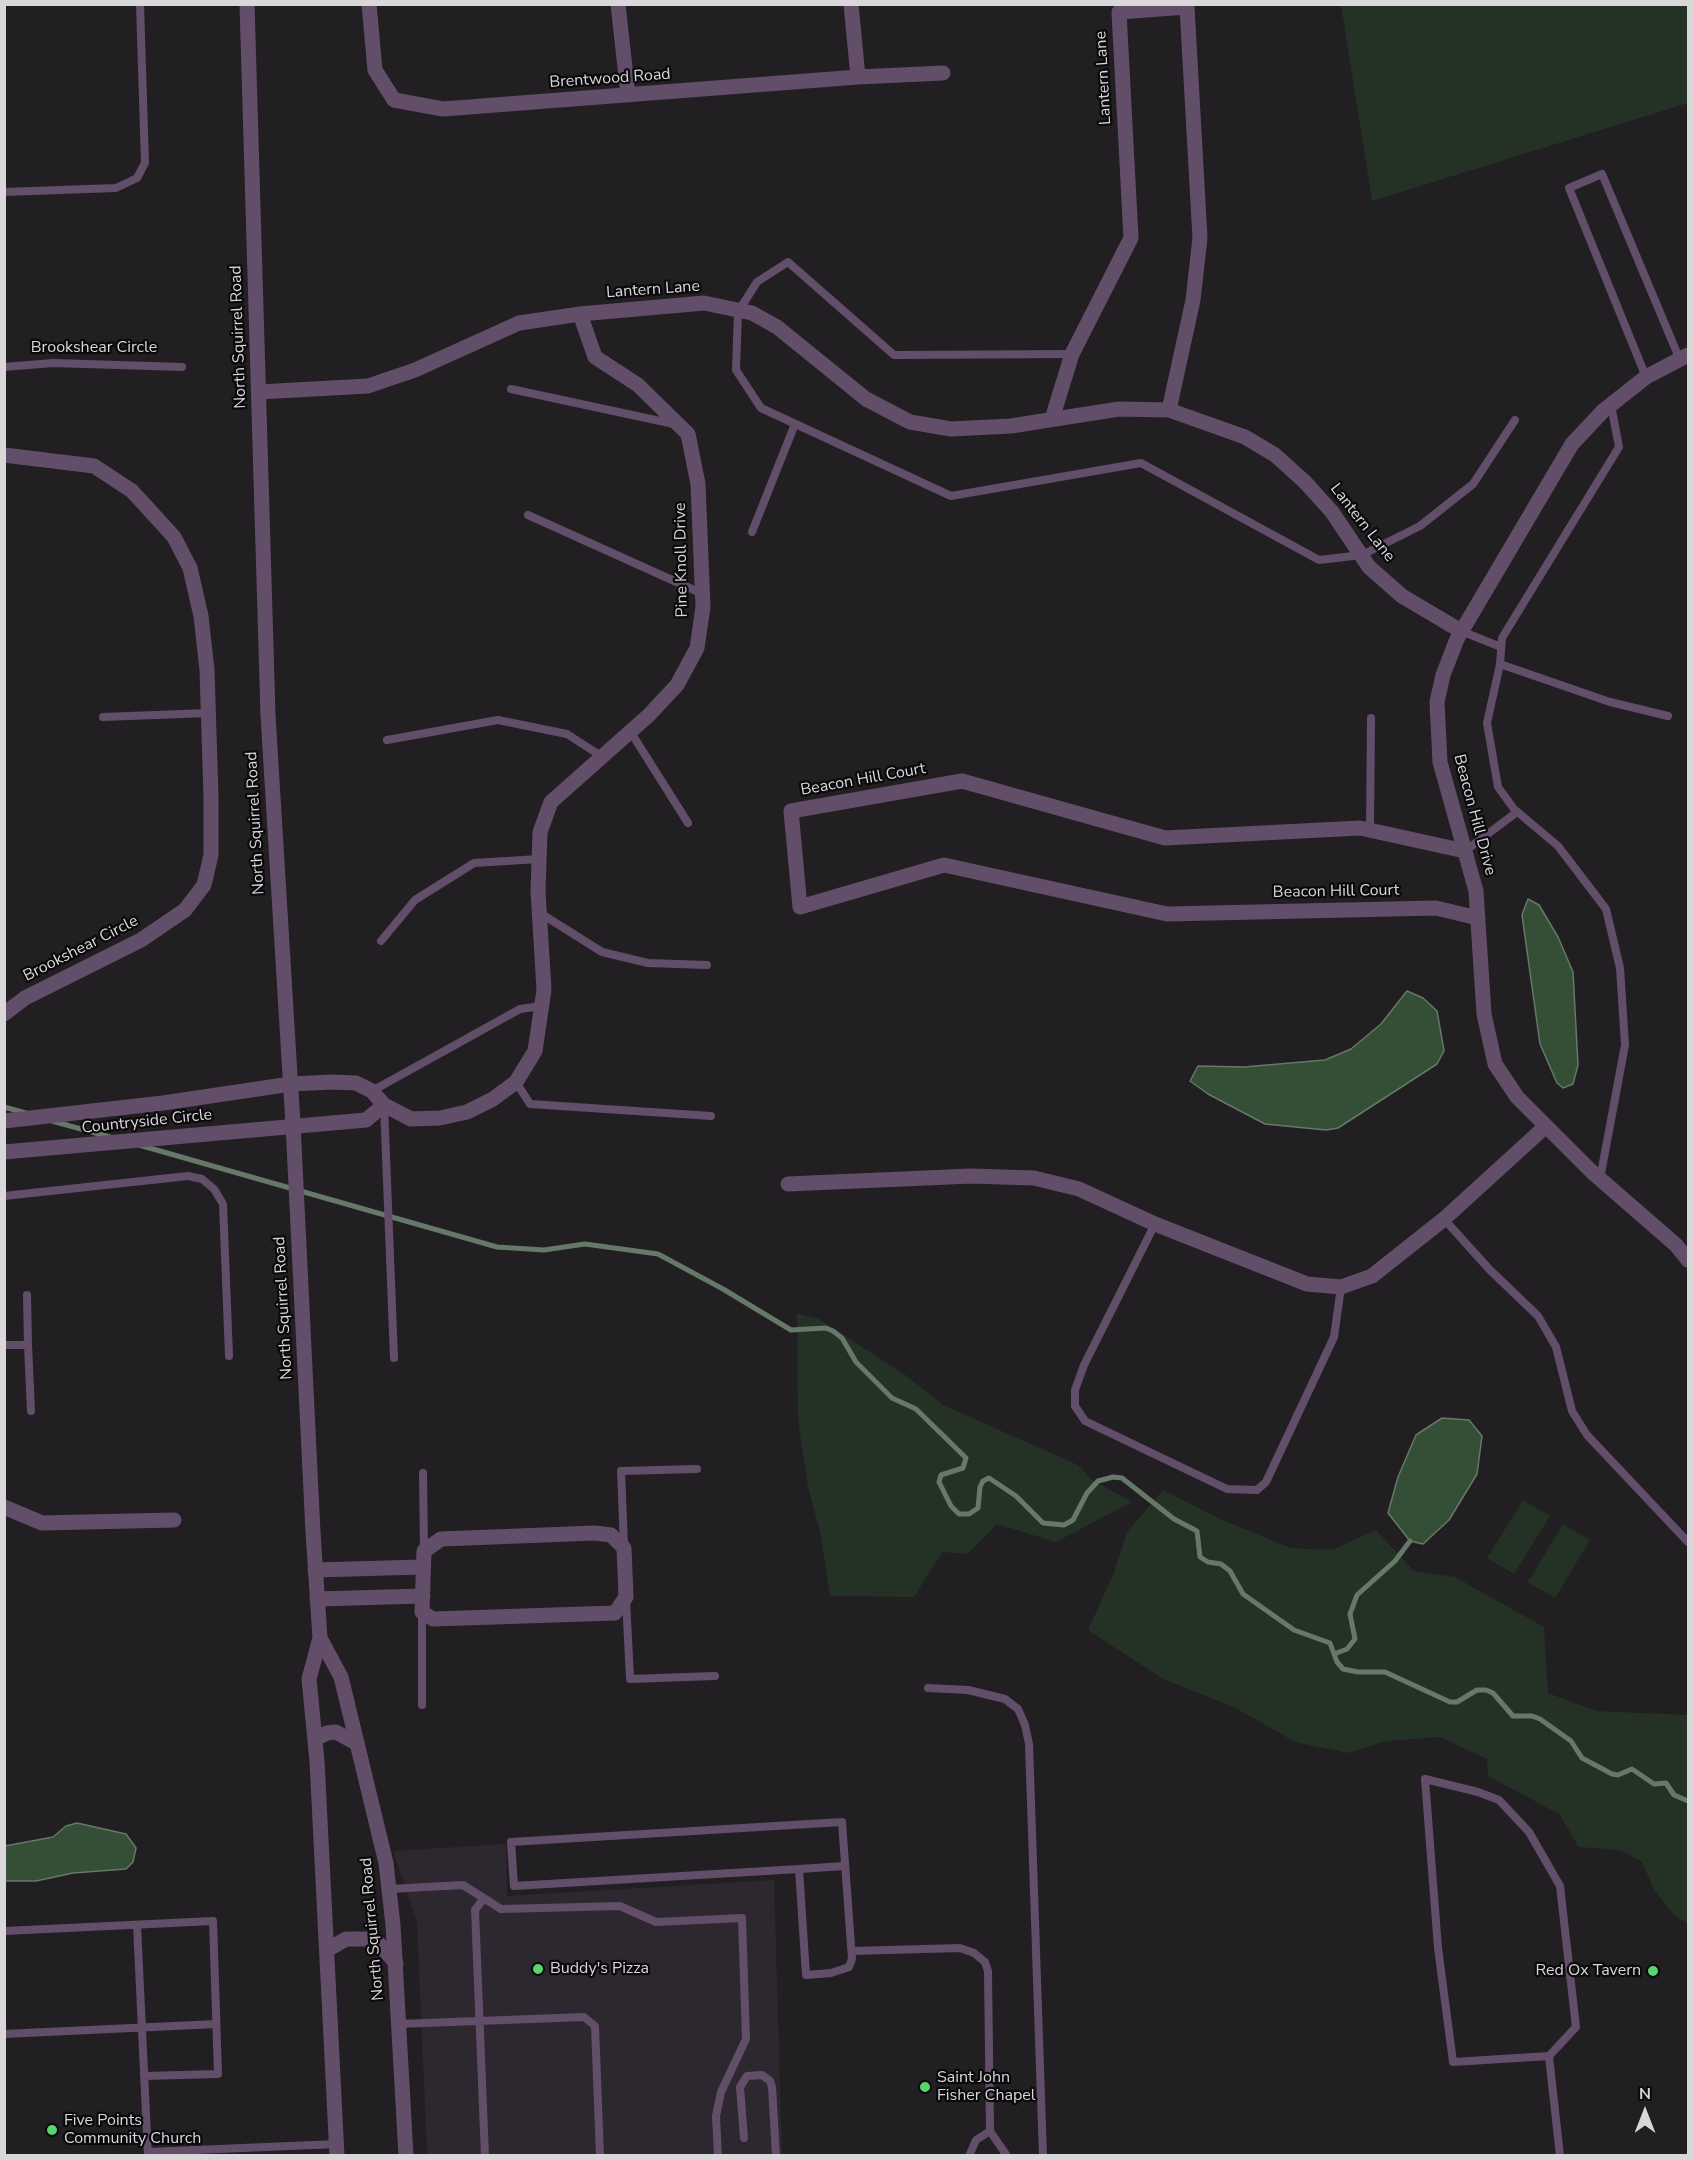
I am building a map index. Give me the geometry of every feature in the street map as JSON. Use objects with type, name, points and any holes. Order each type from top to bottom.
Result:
[{"type":"street","name":"North Squirrel Road","points":[[247,4],[268,715],[291,1084],[320,1638],[309,1680],[315,1739],[337,2150]]},
{"type":"street","name":"Brentwood Road","points":[[369,4],[375,70],[394,100],[442,109],[858,77],[943,73]]},
{"type":"street","points":[[618,4],[628,95]]},
{"type":"street","points":[[851,4],[858,77]]},
{"type":"street","name":"Lantern Lane","points":[[1052,419],[1072,354],[1131,237],[1119,12],[1186,7],[1200,238],[1193,300],[1169,410]]},
{"type":"street","name":"Lantern Lane","points":[[580,314],[698,303],[752,314],[777,327],[866,399],[910,422],[951,429],[1011,426],[1119,409],[1169,410],[1245,436],[1275,455],[1305,482],[1332,512],[1369,567],[1402,596],[1461,632]]},
{"type":"street","points":[[259,392],[368,386],[415,370],[519,323],[580,314]]},
{"type":"street","name":"Pine Knoll Drive","points":[[372,1091],[384,1105],[411,1119],[440,1118],[467,1112],[493,1099],[516,1082],[535,1051],[544,990],[540,913],[540,832],[551,802],[677,685],[698,648],[702,594],[698,484],[688,434],[638,385],[595,357],[580,314]]},
{"type":"street","name":"Beacon Hill Drive","points":[[1684,358],[1646,376],[1611,405],[1572,444],[1461,632],[1443,675],[1437,702],[1440,762],[1476,891],[1484,1014],[1495,1064],[1517,1097],[1600,1179],[1676,1245],[1689,1260]]},
{"type":"street","name":"Brookshear Circle","points":[[4,455],[94,466],[132,491],[174,537],[190,568],[201,616],[207,670],[211,855],[204,885],[185,910],[141,940],[25,998],[4,1014]]},
{"type":"street","name":"Beacon Hill Court","points":[[1465,851],[1360,828],[1165,838],[962,781],[792,811],[800,907],[944,865],[1167,914],[1436,908],[1478,918]]},
{"type":"street","points":[[291,1084],[356,1083],[372,1091]]},
{"type":"street","name":"Countryside Circle","points":[[4,1121],[152,1105],[291,1084]]},
{"type":"street","points":[[293,1124],[366,1120],[384,1105]]},
{"type":"street","name":"Countryside Circle","points":[[4,1152],[293,1124]]},
{"type":"street","points":[[788,1184],[971,1176],[1034,1178],[1079,1189],[1155,1224],[1307,1284],[1341,1287],[1372,1276],[1444,1219],[1546,1126]]},
{"type":"street","points":[[4,1507],[42,1523],[174,1520]]},
{"type":"street","points":[[595,1533],[612,1536],[624,1548],[626,1597],[615,1613],[433,1619],[422,1612],[424,1551],[441,1539],[595,1533]]},
{"type":"street","points":[[315,1570],[422,1567]]},
{"type":"street","points":[[317,1599],[423,1596]]},
{"type":"street","name":"North Squirrel Road","points":[[320,1638],[341,1677],[382,1838],[390,1889],[396,1963],[406,2156]]},
{"type":"street","points":[[315,1739],[327,1733],[336,1732],[356,1743]]},
{"type":"street","points":[[327,1950],[345,1939],[367,1939],[379,1944],[396,1963]]},
{"type":"lane","points":[[4,192],[116,188],[137,178],[145,163],[140,4]]},
{"type":"lane","points":[[1646,376],[1569,188],[1602,174],[1684,358]]},
{"type":"lane","points":[[1072,354],[894,355],[788,262],[757,282],[738,312],[736,370],[761,408],[951,496],[1141,463],[1319,560],[1362,555],[1420,526],[1473,484],[1515,420]]},
{"type":"lane","name":"Brookshear Circle","points":[[4,367],[53,363],[182,367]]},
{"type":"lane","points":[[512,389],[682,426]]},
{"type":"lane","points":[[1600,1179],[1625,1045],[1620,968],[1606,909],[1558,846],[1517,812],[1498,787],[1487,723],[1500,664],[1502,638],[1619,447],[1611,405]]},
{"type":"lane","points":[[752,532],[795,424]]},
{"type":"lane","points":[[528,515],[702,594]]},
{"type":"lane","points":[[1461,632],[1501,647]]},
{"type":"lane","points":[[1500,664],[1610,702],[1668,716]]},
{"type":"lane","points":[[103,717],[208,713]]},
{"type":"lane","points":[[1370,830],[1371,718]]},
{"type":"lane","points":[[387,740],[498,720],[567,734],[601,756]]},
{"type":"lane","points":[[630,731],[688,823]]},
{"type":"lane","points":[[1465,851],[1517,812]]},
{"type":"lane","points":[[381,941],[415,900],[474,863],[539,859]]},
{"type":"lane","points":[[540,913],[602,952],[648,963],[707,965]]},
{"type":"lane","points":[[372,1091],[520,1009],[542,1006]]},
{"type":"lane","points":[[516,1082],[530,1104],[711,1116]]},
{"type":"lane","points":[[384,1105],[394,1358]]},
{"type":"lane","points":[[4,1196],[188,1176],[202,1179],[214,1189],[223,1204],[229,1356]]},
{"type":"lane","points":[[1444,1219],[1489,1269],[1538,1316],[1556,1347],[1572,1411],[1587,1435],[1689,1542]]},
{"type":"lane","points":[[1155,1224],[1084,1365],[1075,1390],[1075,1406],[1085,1420],[1227,1489],[1257,1491],[1266,1482],[1334,1337],[1341,1287]]},
{"type":"lane","points":[[27,1295],[31,1411]]},
{"type":"lane","points":[[4,1345],[28,1345]]},
{"type":"lane","points":[[624,1548],[621,1471],[698,1469]]},
{"type":"lane","points":[[423,1473],[424,1551]]},
{"type":"lane","points":[[626,1597],[630,1678],[714,1676]]},
{"type":"lane","points":[[422,1612],[422,1705]]},
{"type":"lane","points":[[928,1688],[968,1690],[1005,1699],[1018,1708],[1025,1725],[1029,1744],[1043,2156]]},
{"type":"lane","points":[[1549,2056],[1453,2062],[1438,1948],[1425,1779],[1478,1792],[1499,1800],[1529,1832],[1560,1886],[1576,2027],[1549,2056],[1560,2156]]},
{"type":"lane","points":[[799,1869],[806,1975],[844,1970],[851,1964],[852,1951],[842,1822],[511,1842],[514,1886],[845,1866]]},
{"type":"lane","points":[[390,1889],[463,1885],[501,1909],[620,1906],[656,1922],[742,1918],[746,2039],[720,2092],[716,2116],[718,2156]]},
{"type":"lane","points":[[484,1898],[475,1910],[484,2156]]},
{"type":"lane","points":[[4,1931],[213,1921],[218,2074],[144,2076]]},
{"type":"lane","points":[[137,1925],[148,2153],[337,2150]]},
{"type":"lane","points":[[852,1951],[960,1947],[975,1953],[985,1962],[988,1971],[990,2131],[1007,2156]]},
{"type":"lane","points":[[399,2024],[584,2017],[595,2026],[600,2156]]},
{"type":"lane","points":[[4,2034],[216,2024]]},
{"type":"lane","points":[[744,2138],[740,2086],[747,2076],[762,2075],[770,2081],[772,2087],[776,2156]]},
{"type":"lane","points":[[969,2156],[976,2140],[990,2131]]},
{"type":"shaded area","points":[[1341,5],[1688,5],[1688,103],[1372,201]]},
{"type":"shaded area","points":[[1528,899],[1539,905],[1558,937],[1573,972],[1578,1065],[1573,1084],[1563,1088],[1557,1083],[1540,1044],[1522,915]]},
{"type":"shaded area","points":[[1407,991],[1423,998],[1437,1011],[1444,1051],[1437,1064],[1338,1128],[1326,1130],[1265,1124],[1208,1094],[1190,1081],[1198,1066],[1244,1067],[1325,1060],[1351,1049],[1381,1024]]},
{"type":"shaded area","points":[[797,1314],[817,1318],[904,1374],[943,1405],[1078,1465],[1091,1479],[1132,1502],[1056,1542],[997,1524],[967,1554],[942,1552],[914,1597],[830,1596],[820,1532],[808,1487],[798,1419]]},
{"type":"shaded area","points":[[1442,1418],[1469,1420],[1482,1436],[1477,1474],[1449,1520],[1423,1544],[1410,1541],[1388,1513],[1398,1477],[1416,1435]]},
{"type":"shaded area","points":[[1163,1490],[1222,1520],[1291,1548],[1332,1550],[1376,1530],[1414,1571],[1455,1577],[1544,1627],[1548,1693],[1596,1711],[1688,1715],[1688,1923],[1675,1916],[1654,1890],[1642,1862],[1621,1850],[1579,1847],[1559,1814],[1488,1776],[1487,1759],[1440,1737],[1386,1741],[1348,1753],[1295,1742],[1234,1707],[1163,1679],[1088,1630],[1113,1575],[1127,1532]]},
{"type":"shaded area","points":[[1523,1500],[1550,1516],[1514,1574],[1487,1558]]},
{"type":"shaded area","points":[[1563,1524],[1590,1540],[1555,1598],[1528,1582]]},
{"type":"shaded area","points":[[77,1823],[126,1834],[136,1848],[133,1862],[126,1869],[73,1873],[36,1881],[5,1881],[5,1846],[53,1837],[66,1826]]},
{"type":"shaded area","points":[[506,1844],[507,1896],[774,1880],[782,2155],[427,2155],[417,1922],[393,1851]]},
{"type":"waterway","points":[[4,1107],[26,1113]]},
{"type":"waterway","points":[[52,1121],[110,1137]]},
{"type":"waterway","points":[[139,1145],[497,1247],[544,1250],[585,1244],[658,1254],[723,1289],[791,1330],[826,1328],[842,1338],[856,1362],[892,1398],[916,1409],[966,1458],[963,1468],[941,1475],[939,1482],[951,1506],[959,1514],[969,1514],[978,1508],[980,1487],[983,1481],[989,1478],[1016,1496],[1043,1523],[1064,1525],[1073,1520],[1087,1493],[1098,1481],[1113,1477],[1122,1478],[1174,1519],[1197,1531],[1200,1557],[1208,1562],[1221,1564],[1230,1571],[1243,1594],[1294,1630],[1330,1643],[1337,1662],[1343,1669],[1358,1672],[1385,1672],[1450,1702],[1457,1702],[1477,1690],[1486,1690],[1493,1693],[1513,1716],[1532,1716],[1540,1719],[1571,1741],[1582,1758],[1612,1774],[1618,1775],[1632,1769],[1654,1784],[1666,1783],[1674,1795],[1688,1801]]},
{"type":"waterway","points":[[1334,1654],[1347,1649],[1355,1639],[1350,1614],[1357,1595],[1395,1561],[1410,1541]]},
{"type":"place","name":"Buddy's Pizza","points":[[538,1969]]},
{"type":"place","name":"Red Ox Tavern","points":[[1653,1971]]},
{"type":"place","name":"Saint John Fisher Chapel","points":[[925,2087]]},
{"type":"place","name":"Five Points Community Church","points":[[52,2130]]}]
